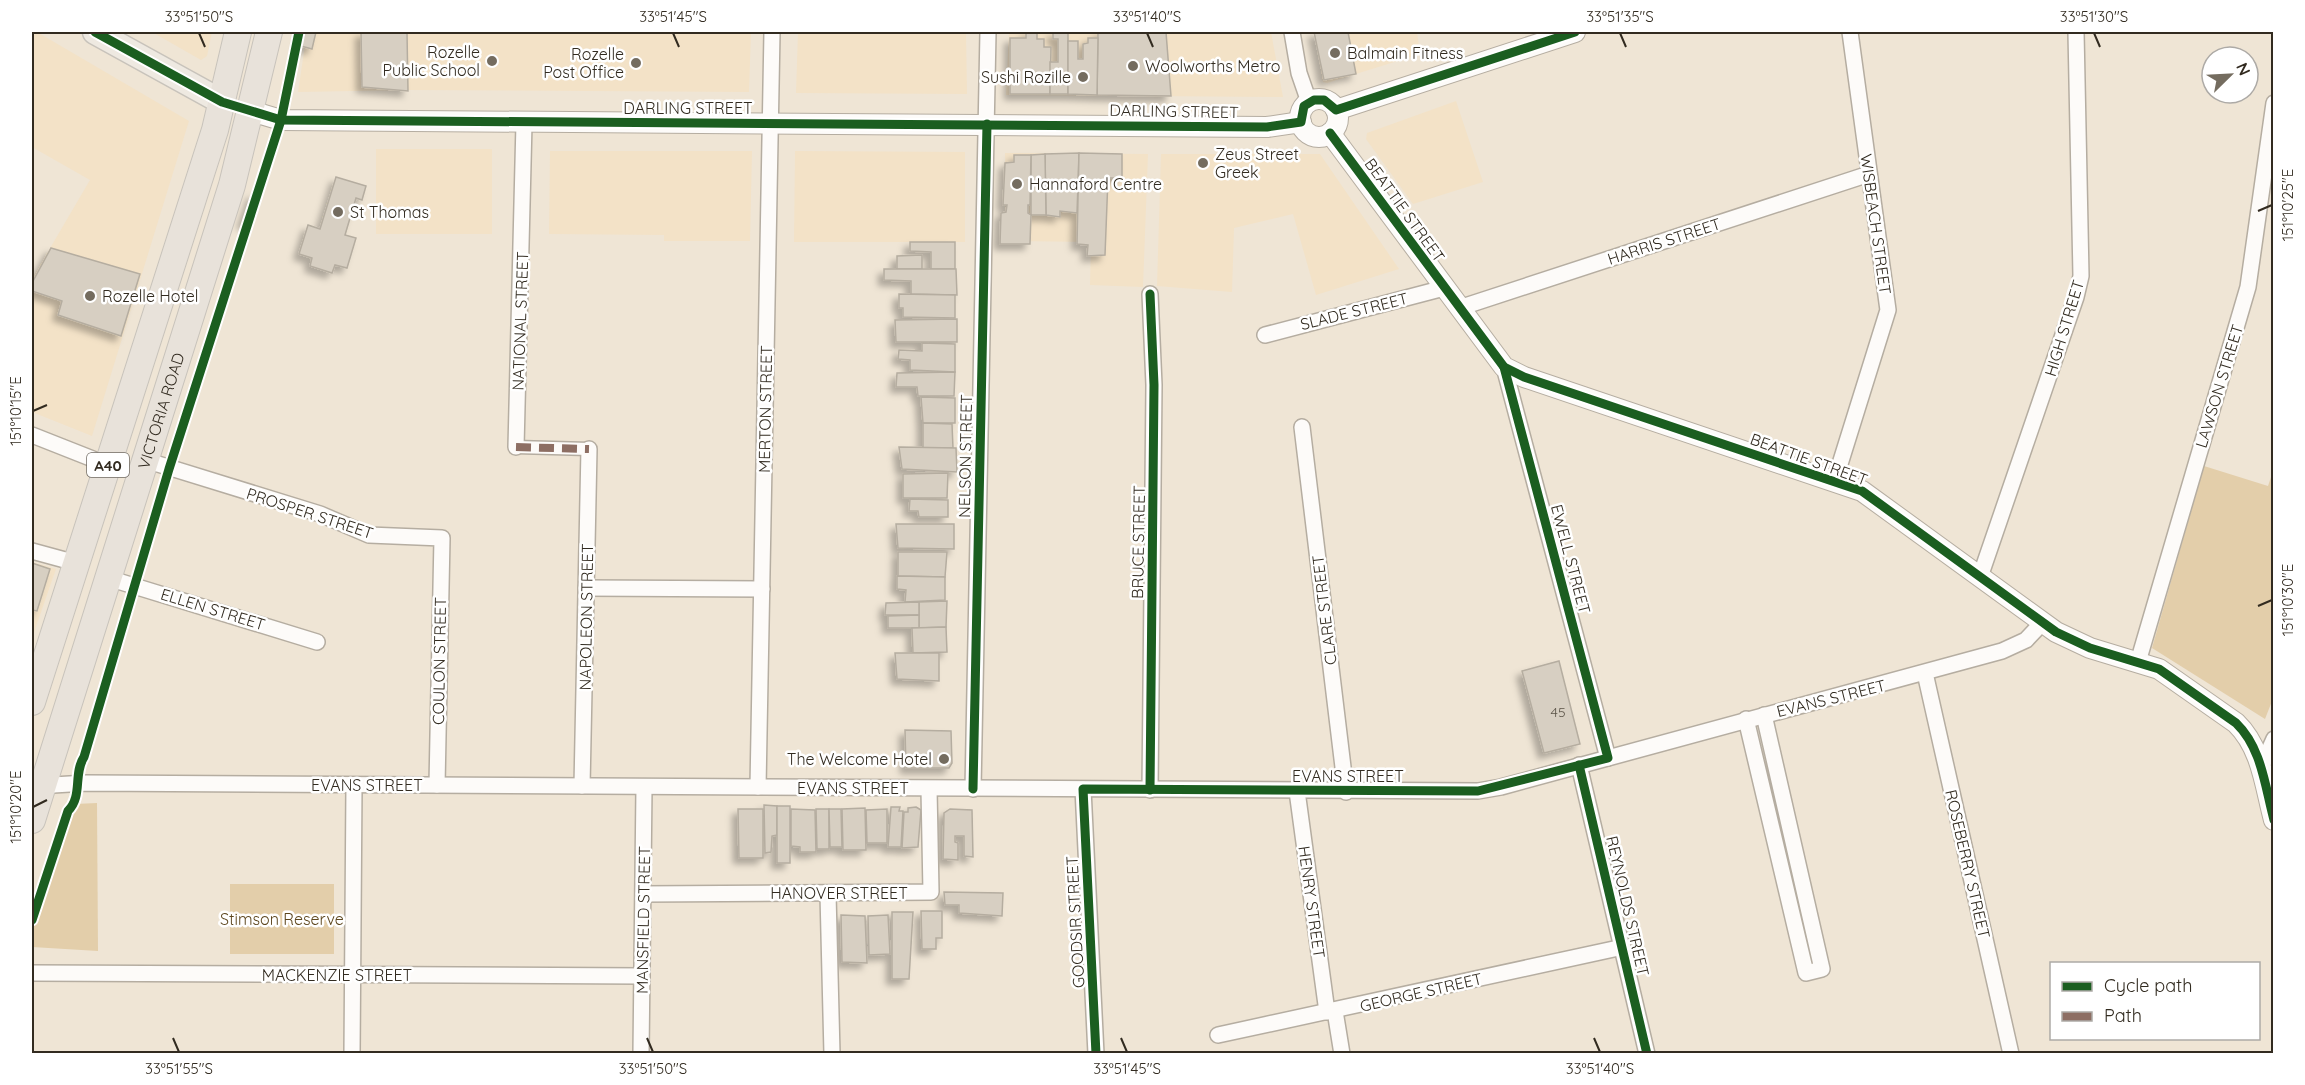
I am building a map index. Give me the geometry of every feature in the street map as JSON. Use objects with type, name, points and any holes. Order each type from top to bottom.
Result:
[{"type":"highway","name":"VICTORIA ROAD","points":[[32,702],[222,102],[238,32]]},
{"type":"highway","name":"VICTORIA ROAD","points":[[32,820],[37,786],[108,578],[232,185],[269,32]]},
{"type":"highway","name":"DARLING STREET","points":[[222,102],[251,111]]},
{"type":"main road","name":"DARLING STREET","points":[[95,32],[222,102]]},
{"type":"street","name":"MERTON STREET","points":[[758,787],[772,32]]},
{"type":"street","name":"NELSON STREET","points":[[973,789],[988,32]]},
{"type":"street","points":[[1292,32],[1299,73],[1309,102]]},
{"type":"street","points":[[1336,110],[1542,37],[1575,32]]},
{"type":"street","name":"WISBEACH STREET","points":[[1835,480],[1888,310],[1850,32]]},
{"type":"street","name":"HIGH STREET","points":[[1980,577],[2076,297],[2080,276],[2076,32]]},
{"type":"street","points":[[1324,100],[1336,110],[1337,123],[1330,133],[1312,135],[1301,122],[1302,111],[1309,102],[1324,100]]},
{"type":"street","name":"LAWSON STREET","points":[[2138,662],[2248,286],[2274,103]]},
{"type":"street","name":"DARLING STREET","points":[[251,111],[281,120],[524,123],[987,124],[1267,128],[1301,122]]},
{"type":"street","name":"NATIONAL STREET","points":[[524,123],[516,447],[589,448]]},
{"type":"street","name":"BEATTIE STREET","points":[[1330,133],[1504,367],[1557,389],[1835,480],[1873,499],[2042,623],[2073,641],[2138,662],[2173,677],[2236,723],[2251,742],[2261,768],[2274,820]]},
{"type":"street","name":"HARRIS STREET","points":[[1459,308],[1869,174]]},
{"type":"street","name":"SLADE STREET","points":[[1265,335],[1444,288]]},
{"type":"street","name":"BRUCE STREET","points":[[1150,294],[1154,385],[1150,790]]},
{"type":"street","name":"EWELL STREET","points":[[1504,367],[1608,758]]},
{"type":"street","name":"CLARE STREET","points":[[1302,428],[1346,792]]},
{"type":"street","points":[[32,435],[108,465]]},
{"type":"street","name":"NAPOLEON STREET","points":[[582,786],[589,448]]},
{"type":"street","name":"PROSPER STREET","points":[[145,460],[320,514],[369,536],[442,538]]},
{"type":"street","name":"COULON STREET","points":[[437,785],[442,538]]},
{"type":"street","points":[[32,551],[76,563]]},
{"type":"street","name":"ELLEN STREET","points":[[108,578],[317,642]]},
{"type":"street","points":[[586,588],[762,589]]},
{"type":"street","name":"EVANS STREET","points":[[37,786],[78,783],[1478,791],[1501,787],[1746,719],[1925,674],[2012,648],[2026,640],[2042,623]]},
{"type":"street","name":"ROSEBERRY STREET","points":[[1925,674],[2011,1053]]},
{"type":"street","points":[[1746,719],[1806,973],[1822,969],[1764,715]]},
{"type":"street","points":[[2261,768],[2274,739]]},
{"type":"street","name":"REYNOLDS STREET","points":[[1579,765],[1647,1053]]},
{"type":"street","points":[[352,1053],[354,785]]},
{"type":"street","name":"MANSFIELD STREET","points":[[641,1053],[644,787]]},
{"type":"street","name":"HANOVER STREET","points":[[643,894],[931,892],[929,789]]},
{"type":"street","name":"GOODSIR STREET","points":[[1083,789],[1096,1053]]},
{"type":"street","name":"HENRY STREET","points":[[1297,791],[1331,1011],[1342,1053]]},
{"type":"street","points":[[1777,853],[1794,848]]},
{"type":"street","points":[[828,894],[832,1053]]},
{"type":"street","name":"GEORGE STREET","points":[[1218,1035],[1623,947]]},
{"type":"street","name":"MACKENZIE STREET","points":[[32,973],[642,976]]},
{"type":"shaded area","points":[[32,32],[37,32],[189,121],[92,436],[32,412],[32,279],[90,180],[32,147]]},
{"type":"shaded area","points":[[152,32],[212,32],[207,56],[201,60]]},
{"type":"shaded area","points":[[307,32],[751,32],[749,92],[409,90],[298,92]]},
{"type":"shaded area","points":[[798,32],[966,32],[967,94],[796,93]]},
{"type":"shaded area","points":[[1009,32],[1271,32],[1283,97],[1006,95]]},
{"type":"shaded area","points":[[1314,32],[1417,32],[1420,54],[1327,83],[1323,82]]},
{"type":"shaded area","points":[[1456,101],[1483,182],[1413,204],[1366,139],[1367,133]]},
{"type":"shaded area","points":[[376,149],[492,149],[492,234],[376,234]]},
{"type":"shaded area","points":[[550,151],[752,151],[750,241],[664,241],[664,235],[549,234]]},
{"type":"shaded area","points":[[795,151],[965,152],[965,242],[794,242]]},
{"type":"shaded area","points":[[1005,153],[1148,154],[1143,287],[1090,285],[1091,242],[1006,241]]},
{"type":"shaded area","points":[[1161,154],[1320,154],[1399,269],[1316,295],[1293,214],[1234,228],[1232,292],[1157,286]]},
{"type":"shaded area","points":[[32,562],[56,569],[32,638]]},
{"type":"green space","points":[[2204,466],[2268,486],[2273,471],[2274,696],[2265,719],[2152,648]]},
{"type":"green space","points":[[97,803],[98,951],[32,947],[32,922],[75,804]]},
{"type":"green space","name":"Stimson Reserve","points":[[230,884],[334,884],[334,954],[230,954]]},
{"type":"building","points":[[305,32],[316,32],[312,49],[301,46]]},
{"type":"building","points":[[361,32],[407,32],[408,91],[362,87]]},
{"type":"building","points":[[1026,32],[1037,32],[1037,39],[1044,39],[1044,47],[1051,47],[1050,94],[1010,94],[1010,38],[1026,38]]},
{"type":"building","points":[[1053,32],[1068,32],[1068,94],[1050,94],[1050,62],[1058,62],[1058,39],[1053,39]]},
{"type":"building","name":"Woolworths Metro","points":[[1098,32],[1166,32],[1171,96],[1097,95]]},
{"type":"building","name":"Balmain Fitness","points":[[1314,32],[1348,32],[1356,74],[1324,80]]},
{"type":"building","name":"Sushi Rozille","points":[[1088,38],[1098,38],[1097,95],[1068,94],[1068,41],[1078,41],[1078,59],[1083,59],[1083,44],[1088,43]]},
{"type":"building","points":[[1079,153],[1077,213],[1060,211],[1060,217],[1046,215],[1045,154]]},
{"type":"building","points":[[1079,153],[1122,154],[1122,178],[1108,178],[1105,255],[1087,256],[1088,245],[1077,244]]},
{"type":"building","points":[[1045,154],[1046,215],[1031,215],[1031,155]]},
{"type":"building","name":"Hannaford Centre","points":[[1014,155],[1031,155],[1030,205],[1028,205],[1028,213],[1031,215],[1030,244],[1000,244],[1001,213],[1006,212],[1007,205],[1003,205],[1005,163],[1014,162]]},
{"type":"building","name":"St Thomas","points":[[336,177],[366,186],[362,200],[356,198],[345,235],[356,238],[347,268],[335,265],[332,273],[310,266],[312,258],[299,254],[308,225],[320,229]]},
{"type":"building","points":[[253,193],[259,195],[249,225],[243,223]]},
{"type":"building","points":[[910,242],[955,242],[955,269],[931,269],[931,252],[910,251]]},
{"type":"building","name":"Rozelle Hotel","points":[[51,248],[140,274],[121,336],[58,315],[62,301],[32,291],[32,283]]},
{"type":"building","points":[[922,255],[922,269],[897,269],[897,256]]},
{"type":"building","points":[[884,269],[956,269],[957,295],[911,294],[911,281],[884,280]]},
{"type":"building","points":[[899,294],[955,295],[955,318],[903,317],[903,308],[899,308]]},
{"type":"building","points":[[957,319],[957,342],[896,342],[895,320]]},
{"type":"building","points":[[922,343],[955,344],[955,372],[910,370],[910,360],[898,359],[899,350],[922,351]]},
{"type":"building","points":[[955,372],[954,396],[918,396],[917,387],[896,387],[897,373]]},
{"type":"building","points":[[921,397],[955,398],[955,423],[923,423]]},
{"type":"building","points":[[923,423],[952,424],[953,448],[923,448]]},
{"type":"building","points":[[899,447],[956,448],[957,472],[902,469]]},
{"type":"building","points":[[948,473],[947,498],[903,498],[903,474]]},
{"type":"building","points":[[910,499],[948,500],[948,517],[919,517],[918,511],[909,511]]},
{"type":"building","points":[[896,524],[954,524],[954,549],[898,548]]},
{"type":"building","points":[[898,552],[947,552],[945,577],[898,576]]},
{"type":"building","points":[[32,563],[50,569],[37,611],[32,610]]},
{"type":"building","points":[[897,576],[945,577],[945,600],[905,602],[906,590],[897,589]]},
{"type":"building","points":[[947,601],[946,627],[919,628],[919,602]]},
{"type":"building","points":[[919,602],[919,615],[885,615],[886,603]]},
{"type":"building","points":[[919,615],[919,628],[888,628],[888,616]]},
{"type":"building","points":[[946,627],[947,652],[913,653],[912,628]]},
{"type":"building","points":[[895,653],[939,653],[939,681],[897,679]]},
{"type":"building","points":[[1559,661],[1580,744],[1544,753],[1522,671]]},
{"type":"building","points":[[905,730],[951,731],[952,763],[949,768],[906,768]]},
{"type":"building","points":[[764,805],[777,806],[777,835],[772,836],[771,852],[765,853]]},
{"type":"building","points":[[777,806],[790,806],[790,863],[777,863]]},
{"type":"building","points":[[891,807],[900,807],[899,811],[903,811],[901,847],[888,847]]},
{"type":"building","points":[[916,807],[921,810],[918,847],[902,848],[904,812],[908,812],[908,808]]},
{"type":"building","points":[[865,808],[866,850],[843,850],[842,809]]},
{"type":"building","points":[[738,809],[763,809],[763,858],[739,858]]},
{"type":"building","points":[[791,809],[815,810],[816,852],[800,852],[800,847],[791,846]]},
{"type":"building","points":[[816,809],[829,809],[829,849],[817,849]]},
{"type":"building","points":[[829,809],[841,809],[842,847],[830,847]]},
{"type":"building","points":[[887,809],[887,843],[867,843],[866,810]]},
{"type":"building","points":[[950,809],[972,810],[973,857],[964,856],[964,836],[955,836],[955,842],[958,843],[958,860],[943,859],[944,813]]},
{"type":"building","points":[[944,892],[1003,893],[1002,916],[959,913],[959,905],[945,905]]},
{"type":"building","points":[[921,911],[942,911],[942,938],[936,938],[936,949],[922,949]]},
{"type":"building","points":[[892,912],[913,912],[909,979],[892,979]]},
{"type":"building","points":[[841,915],[865,916],[867,963],[842,962]]},
{"type":"building","points":[[888,915],[890,954],[869,955],[868,916]]},
{"type":"marked path","points":[[516,447],[589,449]]},
{"type":"cycle path","points":[[95,32],[222,102],[281,120],[1267,127],[1301,122],[1304,106],[1314,100],[1324,100],[1336,110],[1575,32]]},
{"type":"cycle path","points":[[32,920],[68,811],[75,799],[79,771],[169,469],[281,120],[299,32]]},
{"type":"cycle path","points":[[973,789],[987,124]]},
{"type":"cycle path","points":[[1330,133],[1504,367],[1524,377],[1862,491],[2056,632],[2090,648],[2159,669],[2236,723],[2245,733],[2257,756],[2274,820]]},
{"type":"cycle path","points":[[1150,294],[1154,385],[1150,790]]},
{"type":"cycle path","points":[[1096,1054],[1083,789],[1478,791],[1608,758],[1504,367]]},
{"type":"cycle path","points":[[1579,765],[1647,1054]]},
{"type":"place","name":"Balmain Fitness","points":[[1335,53]]},
{"type":"place","name":"Rozelle Public School","points":[[492,61]]},
{"type":"place","name":"Rozelle Post Office","points":[[636,63]]},
{"type":"place","name":"Woolworths Metro","points":[[1133,66]]},
{"type":"place","name":"Sushi Rozille","points":[[1083,77]]},
{"type":"place","name":"Zeus Street Greek","points":[[1203,163]]},
{"type":"place","name":"Hannaford Centre","points":[[1017,184]]},
{"type":"place","name":"St Thomas","points":[[338,212]]},
{"type":"place","name":"Rozelle Hotel","points":[[90,296]]},
{"type":"place","name":"The Welcome Hotel","points":[[944,759]]}]
